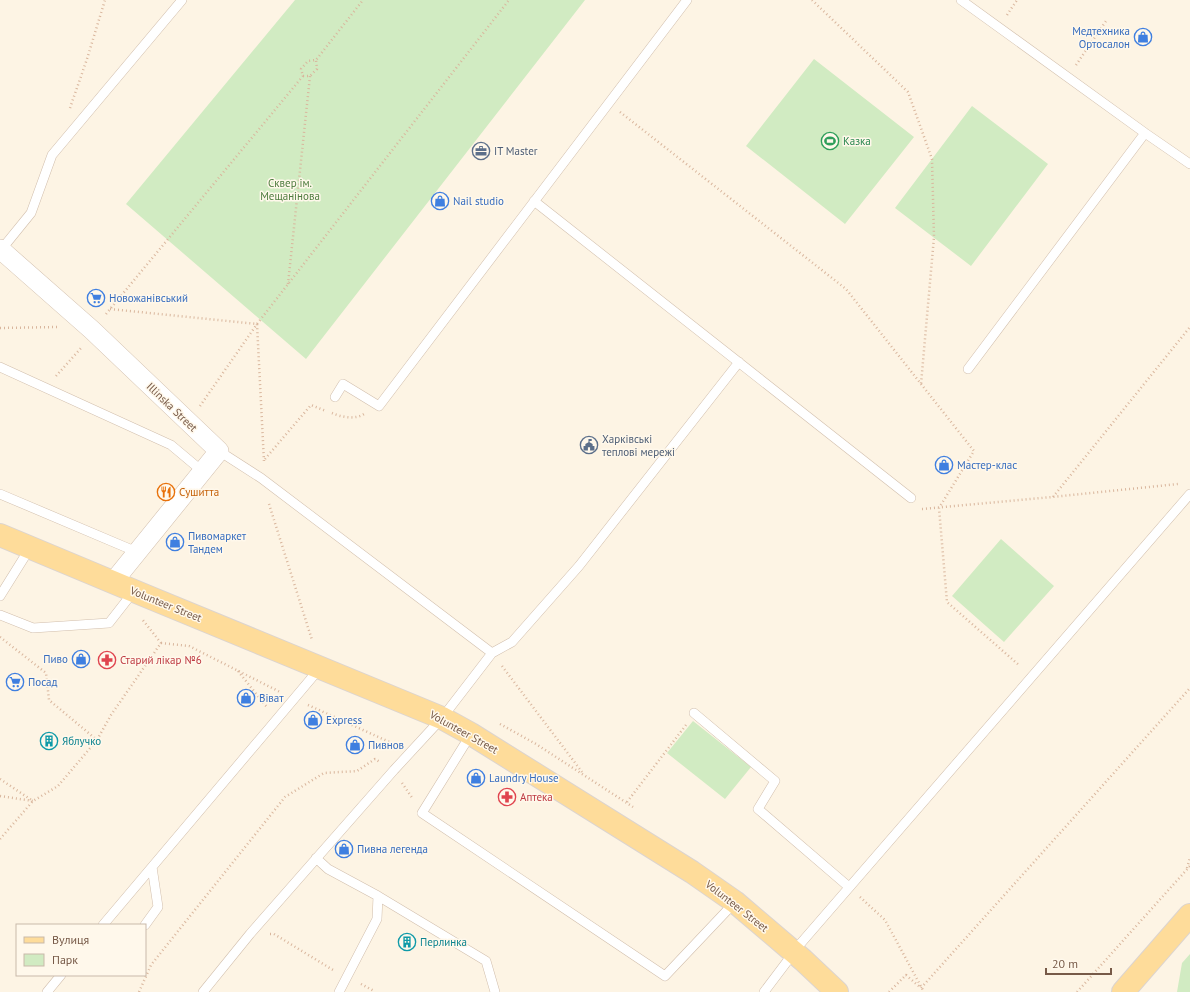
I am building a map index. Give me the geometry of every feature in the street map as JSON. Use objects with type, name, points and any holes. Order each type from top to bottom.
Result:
[{"type":"main road","name":"Volunteer Street","points":[[0,535],[442,718],[692,872],[735,902],[837,992]]},
{"type":"main road","points":[[1123,992],[1190,915]]},
{"type":"street","name":"Illinska Street","points":[[1,250],[92,330],[218,451]]},
{"type":"street","points":[[113,582],[218,451]]},
{"type":"lane","points":[[1,250],[31,213],[52,155],[182,0]]},
{"type":"lane","points":[[335,397],[343,384],[379,406],[687,0]]},
{"type":"lane","points":[[961,0],[1190,164]]},
{"type":"lane","points":[[968,369],[1145,133]]},
{"type":"lane","points":[[534,201],[910,498]]},
{"type":"lane","points":[[203,992],[250,934],[316,858],[442,718],[492,653],[512,642],[579,566],[739,362]]},
{"type":"lane","points":[[0,368],[171,445],[202,471]]},
{"type":"lane","points":[[218,451],[261,478],[492,653]]},
{"type":"lane","points":[[0,494],[137,552]]},
{"type":"lane","points":[[764,992],[793,952],[1190,494]]},
{"type":"lane","points":[[0,596],[30,548]]},
{"type":"lane","points":[[0,614],[33,628],[109,623],[134,591]]},
{"type":"lane","points":[[104,924],[321,667]]},
{"type":"lane","points":[[694,713],[775,781],[758,809],[849,887]]},
{"type":"lane","points":[[470,734],[422,813],[665,976],[735,902]]},
{"type":"lane","points":[[316,858],[328,869],[378,896],[486,961],[495,992]]},
{"type":"lane","points":[[146,924],[158,907],[152,867]]},
{"type":"lane","points":[[339,992],[376,919],[378,896]]},
{"type":"lane","points":[[46,992],[60,976]]},
{"type":"path","points":[[67,115],[87,59],[105,0]]},
{"type":"path","points":[[288,285],[310,76],[317,68],[316,60],[362,0]]},
{"type":"path","points":[[188,423],[257,324],[509,0]]},
{"type":"path","points":[[812,0],[908,92],[932,159],[934,237],[921,384]]},
{"type":"path","points":[[1073,71],[1106,21]]},
{"type":"path","points":[[303,76],[301,69],[308,61],[316,60]]},
{"type":"path","points":[[303,76],[310,76]]},
{"type":"path","points":[[45,388],[87,342],[92,330],[303,76]]},
{"type":"path","points":[[609,103],[846,290],[974,452],[939,508],[947,602],[1031,677]]},
{"type":"path","points":[[110,310],[257,324]]},
{"type":"path","points":[[1052,498],[1190,326]]},
{"type":"path","points":[[0,328],[59,327]]},
{"type":"path","points":[[264,460],[312,405],[342,417],[361,416],[379,406]]},
{"type":"path","points":[[910,498],[923,510],[1182,484]]},
{"type":"path","points":[[0,839],[33,801],[58,786],[97,740],[111,715],[161,643],[138,614]]},
{"type":"path","points":[[0,637],[46,674],[49,700],[97,740]]},
{"type":"path","points":[[492,653],[584,774]]},
{"type":"path","points":[[238,670],[265,705],[279,716]]},
{"type":"path","points":[[921,988],[1190,688]]},
{"type":"path","points":[[627,802],[694,713]]},
{"type":"path","points":[[139,992],[151,965],[285,797],[324,772],[357,771],[375,759],[394,770],[422,813]]},
{"type":"path","points":[[0,779],[33,801]]},
{"type":"path","points":[[0,796],[33,801]]},
{"type":"path","points":[[1186,870],[1190,858]]},
{"type":"path","points":[[1077,992],[1190,866]]},
{"type":"path","points":[[849,887],[884,920],[924,992]]},
{"type":"path","points":[[250,934],[274,934],[346,977],[374,991]]},
{"type":"path","points":[[889,992],[906,975],[921,988]]},
{"type":"green space","name":"Сквер ім. Мещанінова","points":[[295,0],[585,0],[306,359],[126,204]]},
{"type":"green space","name":"Казка","points":[[814,59],[914,137],[845,224],[746,146]]},
{"type":"green space","points":[[972,106],[1048,164],[971,266],[895,208]]},
{"type":"green space","points":[[1001,539],[1054,586],[1004,642],[952,596]]},
{"type":"green space","points":[[693,721],[751,767],[725,799],[667,753]]},
{"type":"green space","points":[[1190,954],[1190,992],[1177,992],[1182,963]]},
{"type":"place","name":"Медтехника Ортосалон","points":[[1143,37]]},
{"type":"place","name":"Казка","points":[[830,141]]},
{"type":"place","name":"IT Master","points":[[481,151]]},
{"type":"place","name":"Nail studio","points":[[440,201]]},
{"type":"place","name":"Новожанівський","points":[[96,298]]},
{"type":"place","name":"Харківські теплові мережі","points":[[589,445]]},
{"type":"place","name":"Мастер-клас","points":[[944,465]]},
{"type":"place","name":"Сушитта","points":[[166,492]]},
{"type":"place","name":"Пивомаркет Тандем","points":[[175,542]]},
{"type":"place","name":"Пиво","points":[[81,659]]},
{"type":"place","name":"Старий лікар №6","points":[[107,660]]},
{"type":"place","name":"Посад","points":[[15,682]]},
{"type":"place","name":"Віват","points":[[246,698]]},
{"type":"place","name":"Express","points":[[313,720]]},
{"type":"place","name":"Яблучко","points":[[49,741]]},
{"type":"place","name":"Пивнов","points":[[355,745]]},
{"type":"place","name":"Laundry House","points":[[476,778]]},
{"type":"place","name":"Аптека","points":[[507,797]]},
{"type":"place","name":"Пивна легенда","points":[[344,849]]},
{"type":"place","name":"Перлинка","points":[[407,942]]}]
